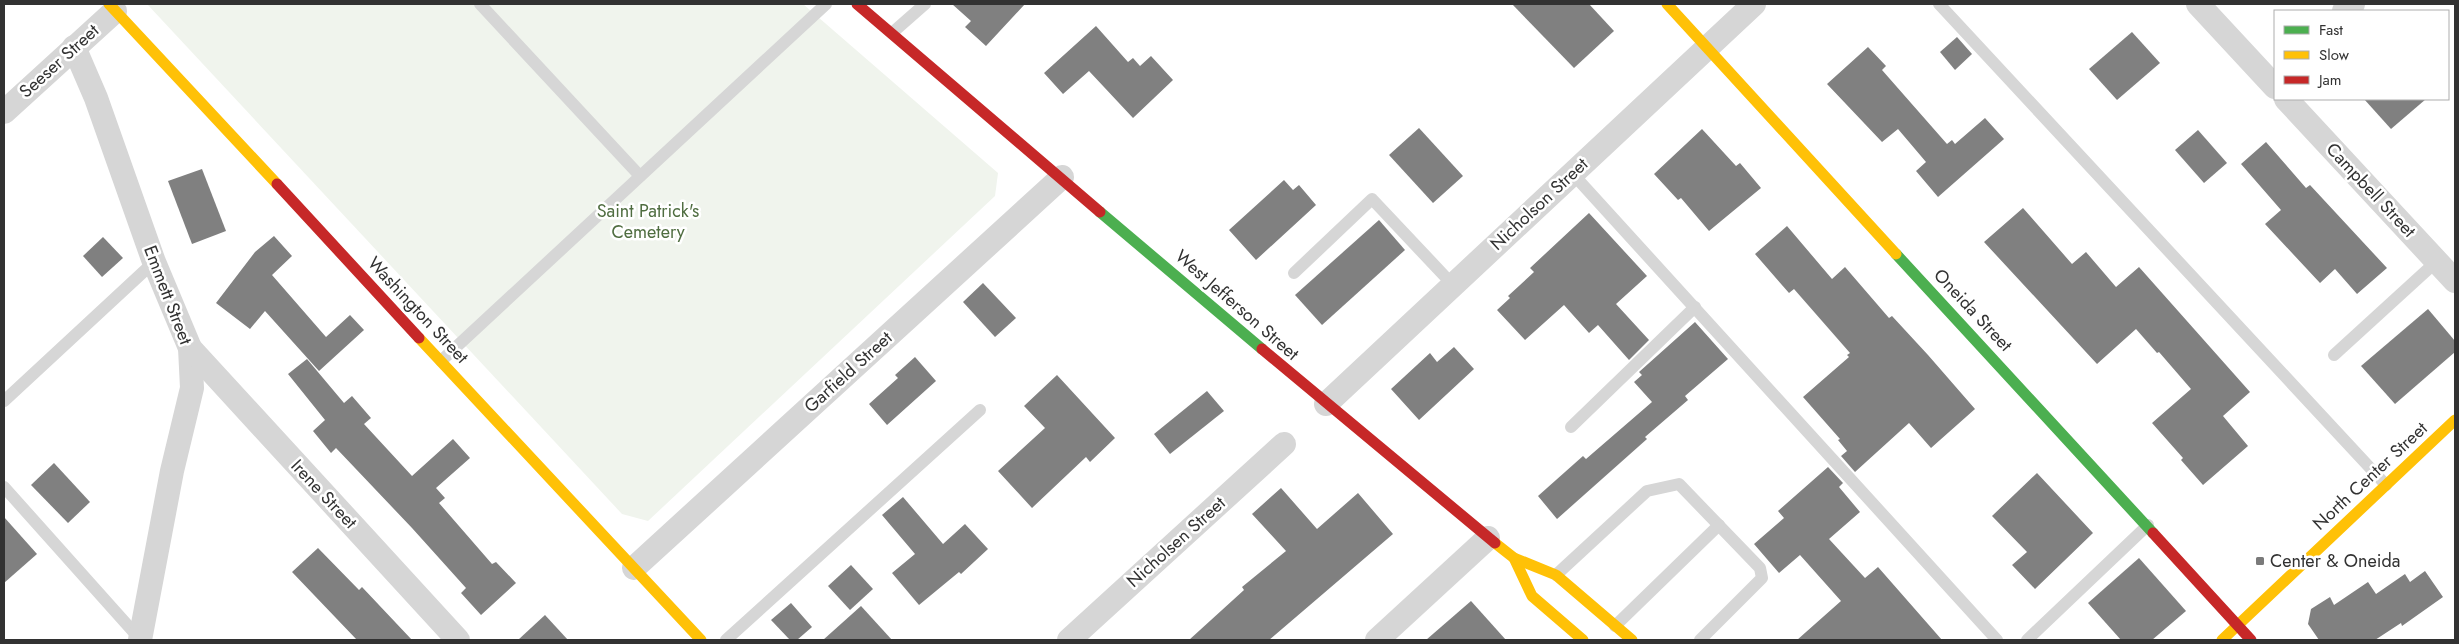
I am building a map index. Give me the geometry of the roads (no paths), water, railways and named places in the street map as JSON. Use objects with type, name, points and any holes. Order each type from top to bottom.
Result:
[{"type":"street","name":"West Jefferson Street","points":[[857,4],[1326,404],[1514,558],[1532,596],[1583,640]]},
{"type":"street","name":"Oneida Street","points":[[1668,4],[2148,525],[2251,640]]},
{"type":"street","name":"Nicholson Street","points":[[1326,404],[1572,172],[1754,4]]},
{"type":"street","points":[[2198,4],[2273,80]]},
{"type":"street","name":"Seeser Street","points":[[4,112],[74,47],[112,7]]},
{"type":"street","name":"Washington Street","points":[[112,7],[634,568],[692,637]]},
{"type":"street","name":"Emmett Street","points":[[74,47],[96,98],[154,262],[190,348],[192,388],[172,471],[139,639]]},
{"type":"street","name":"Campbell Street","points":[[2287,100],[2455,281]]},
{"type":"street","name":"Garfield Street","points":[[634,568],[1062,177]]},
{"type":"street","name":"Irene Street","points":[[190,348],[458,640]]},
{"type":"street","name":"North Center Street","points":[[2222,640],[2455,420]]},
{"type":"street","name":"Nicholsen Street","points":[[1069,640],[1284,444]]},
{"type":"street","points":[[1377,640],[1488,538]]},
{"type":"street","points":[[1514,558],[1556,575],[1632,640]]},
{"type":"lane","points":[[480,4],[640,176]]},
{"type":"lane","points":[[441,361],[826,4]]},
{"type":"lane","points":[[892,33],[925,4]]},
{"type":"lane","points":[[1939,4],[2386,485]]},
{"type":"lane","points":[[1572,172],[1997,640]]},
{"type":"lane","points":[[1294,273],[1372,200],[1453,285]]},
{"type":"lane","points":[[2334,355],[2437,261]]},
{"type":"lane","points":[[4,401],[154,262]]},
{"type":"lane","points":[[1571,427],[1694,307]]},
{"type":"lane","points":[[726,640],[980,410]]},
{"type":"lane","points":[[1556,575],[1647,491],[1679,484],[1760,568],[1762,578],[1700,640]]},
{"type":"lane","points":[[4,487],[139,639]]},
{"type":"lane","points":[[1615,626],[1719,525]]},
{"type":"lane","points":[[2027,640],[2148,525]]},
{"type":"place","name":"Center & Oneida","points":[[2260,561]]},
{"type":"park label","name":"Saint Patrick's Cemetery","points":[[648,221]]}]
